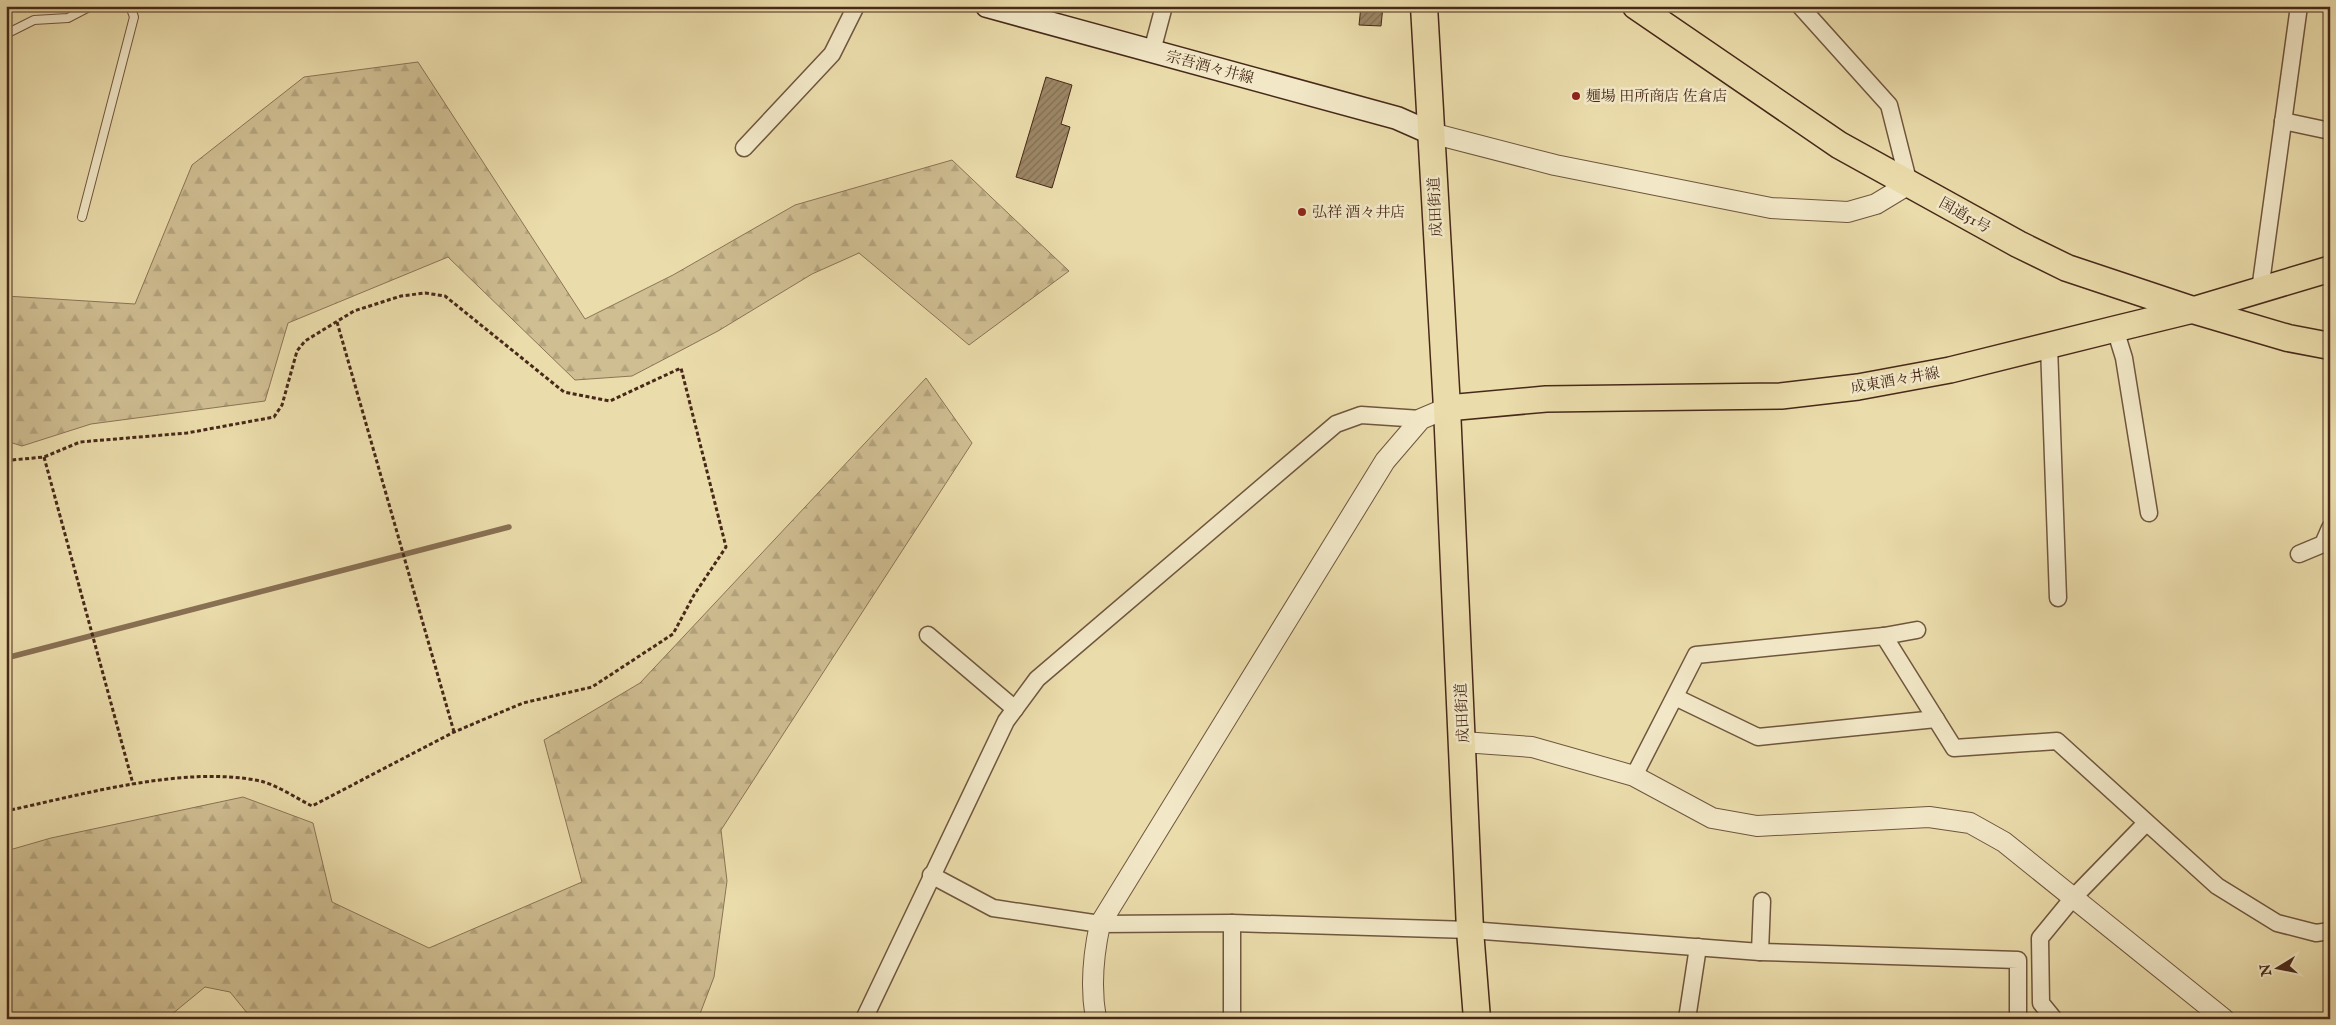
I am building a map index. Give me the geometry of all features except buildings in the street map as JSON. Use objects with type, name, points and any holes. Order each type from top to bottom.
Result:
[{"type":"highway","name":"成田街道","points":[[1424,6],[1447,408],[1470,930],[1477,1019]]},
{"type":"highway","name":"国道51号","points":[[1636,6],[1839,146],[2018,244],[2067,268],[2193,310],[2288,338],[2330,346]]},
{"type":"main road","name":"宗吾酒々井線","points":[[987,6],[1397,118],[1431,133]]},
{"type":"main road","name":"成東酒々井線","points":[[1447,408],[1546,399],[1781,396],[1858,387],[1941,372],[2193,310],[2330,269]]},
{"type":"street","points":[[744,148],[832,54],[856,6]]},
{"type":"street","points":[[1152,51],[1164,6]]},
{"type":"street","points":[[1431,133],[1554,165],[1771,208],[1848,212],[1876,204],[1909,184],[1889,105],[1800,6]]},
{"type":"street","points":[[2260,290],[2299,6]]},
{"type":"street","points":[[2283,121],[2330,131]]},
{"type":"street","points":[[2115,329],[2124,358],[2149,513]]},
{"type":"street","points":[[2049,346],[2058,598]]},
{"type":"street","points":[[1096,1019],[1092,997],[1094,952],[1100,924],[1385,461],[1421,419],[1447,408]]},
{"type":"street","points":[[864,1019],[1006,721],[1038,679],[1336,424],[1361,415],[1421,419]]},
{"type":"street","points":[[2299,554],[2326,549],[2330,528]]},
{"type":"street","points":[[1634,776],[1696,656],[1884,636],[1917,630]]},
{"type":"street","points":[[928,635],[1015,709]]},
{"type":"street","points":[[1884,636],[1954,748],[2056,741],[2217,886],[2277,924],[2316,933],[2330,931]]},
{"type":"street","points":[[1675,697],[1758,737],[1936,719]]},
{"type":"street","points":[[1463,742],[1532,747],[1634,776],[1712,818],[1756,826],[1929,817],[1970,822],[2004,842],[2072,899],[2224,1019]]},
{"type":"street","points":[[2054,1019],[2041,1003],[2040,938],[2072,899],[2146,823]]},
{"type":"street","points":[[931,875],[994,908],[1100,924],[1232,924],[1470,930],[1760,952],[2018,960],[2018,1019]]},
{"type":"street","points":[[1760,952],[1762,901]]},
{"type":"street","points":[[1232,924],[1232,1019]]},
{"type":"street","points":[[1687,1019],[1698,947]]},
{"type":"lane","points":[[6,34],[34,20],[68,18],[91,6]]},
{"type":"lane","points":[[82,217],[134,17],[130,6]]},
{"type":"path","points":[[6,458],[12,460],[44,457],[80,442],[187,433],[274,417],[282,405],[298,351],[305,341],[354,312],[401,296],[425,293],[445,296],[564,392],[610,401],[681,368],[726,547],[694,595],[674,634],[592,687],[523,703],[454,732],[312,806],[261,782],[210,776],[133,784],[6,811]]},
{"type":"path","points":[[337,322],[454,732]]},
{"type":"path","points":[[44,457],[133,784]]},
{"type":"green space","points":[[418,62],[585,319],[673,275],[795,205],[952,160],[1069,271],[969,345],[859,253],[812,274],[718,331],[632,376],[575,380],[448,257],[288,323],[265,401],[91,424],[22,446],[6,441],[6,296],[135,304],[192,165],[304,77]]},
{"type":"green space","points":[[926,378],[972,443],[721,830],[727,881],[714,977],[698,1019],[252,1019],[230,992],[205,987],[166,1019],[6,1019],[6,851],[51,838],[243,797],[313,823],[332,902],[429,948],[582,882],[544,740],[640,683]]},
{"type":"waterway","points":[[6,658],[509,527]]},
{"type":"place","name":"麺場 田所商店 佐倉店","points":[[1576,96]]},
{"type":"place","name":"弘祥 酒々井店","points":[[1302,212]]}]
